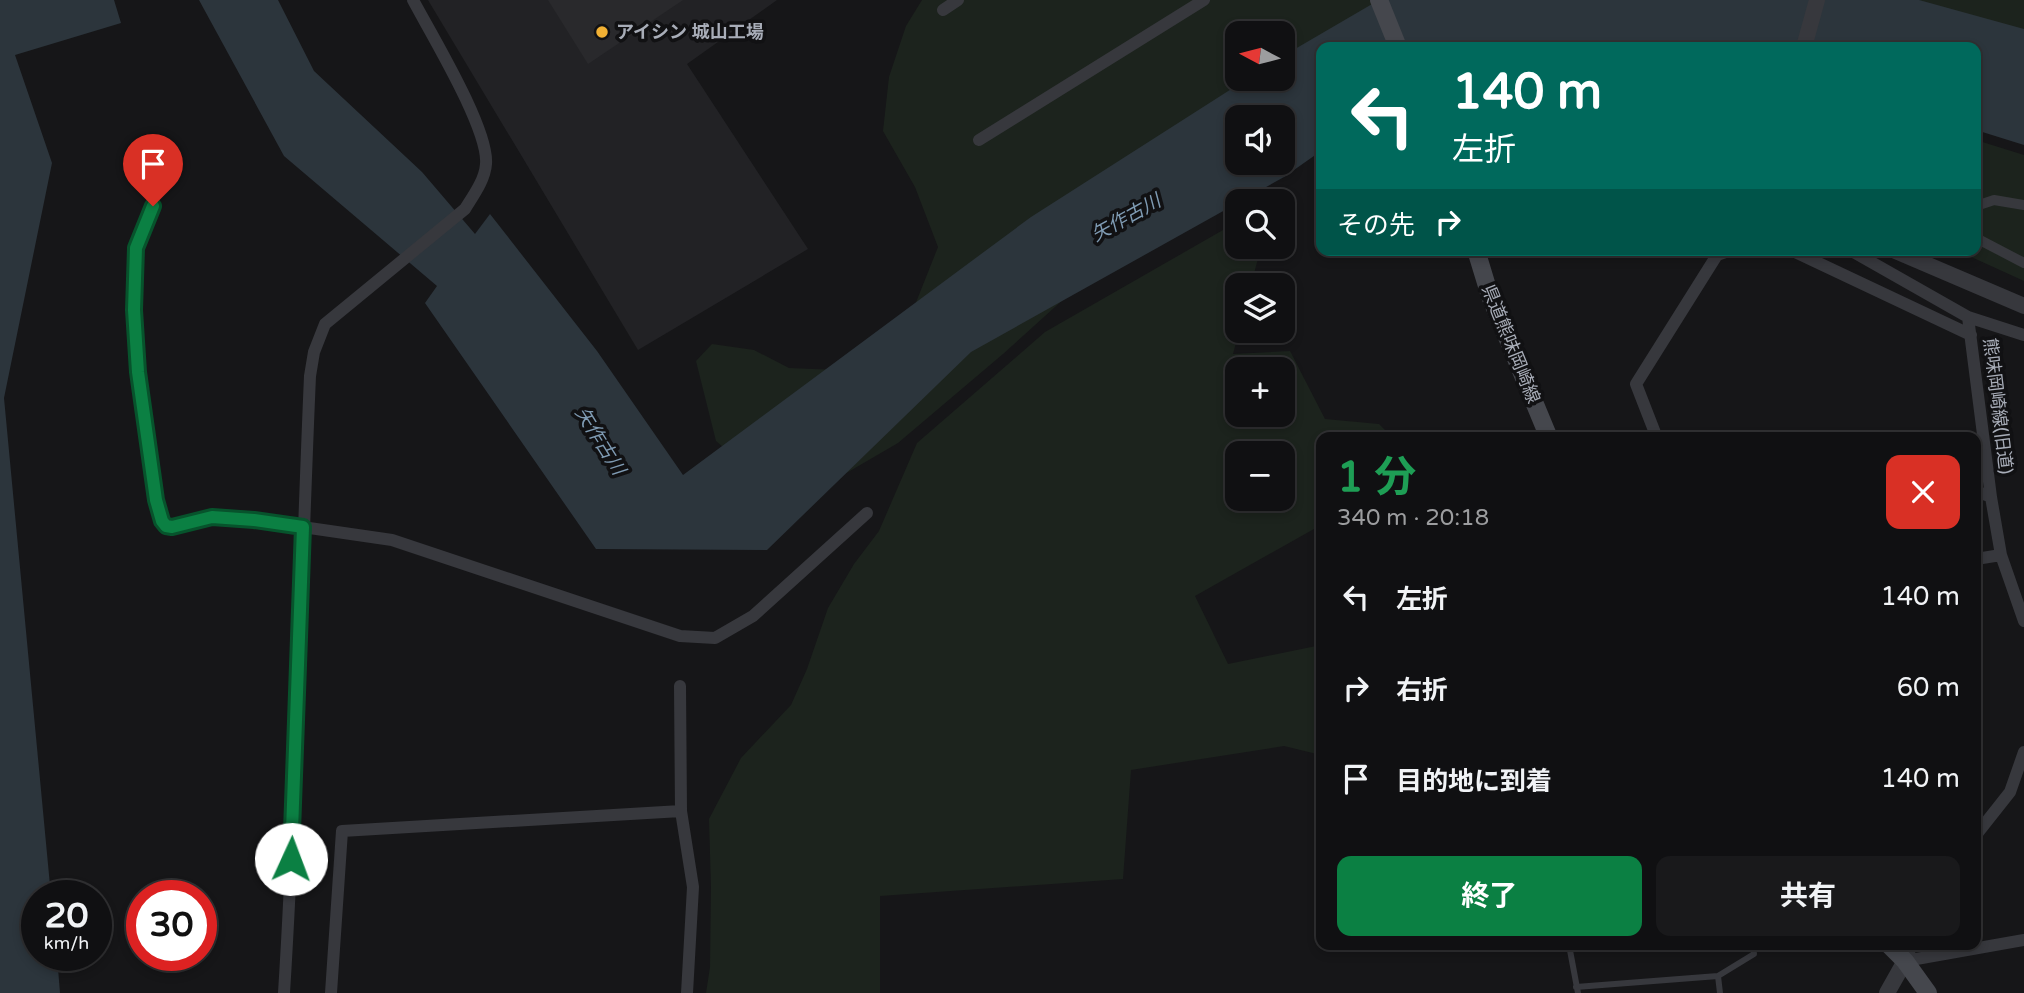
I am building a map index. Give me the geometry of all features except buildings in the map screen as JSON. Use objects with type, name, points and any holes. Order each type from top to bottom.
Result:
[{"type":"main road","points":[[1379,0],[1396,42]]},
{"type":"main road","name":"県道熊味岡崎線","points":[[1478,256],[1490,296],[1547,432]]},
{"type":"main road","points":[[1908,953],[1928,993]]},
{"type":"street","points":[[284,993],[310,376],[314,352],[325,324],[465,209],[480,184],[486,164],[482,138],[413,0]]},
{"type":"street","points":[[943,10],[958,0]]},
{"type":"street","points":[[979,140],[1204,0]]},
{"type":"street","points":[[1805,42],[1817,0]]},
{"type":"street","points":[[1981,204],[1994,200],[2024,205]]},
{"type":"street","points":[[153,206],[136,248],[134,310],[138,372],[156,500],[166,526],[172,527],[212,517],[254,520],[392,540],[680,636],[715,638],[753,616],[867,513]]},
{"type":"street","points":[[1981,241],[2024,263]]},
{"type":"street","points":[[1655,432],[1636,384],[1716,256]]},
{"type":"street","points":[[1804,256],[1971,335]]},
{"type":"street","points":[[1861,256],[1968,317],[2024,335]]},
{"type":"street","points":[[1907,256],[2024,306]]},
{"type":"street","name":"熊味岡崎線(旧道)","points":[[1968,317],[2001,555],[2024,621]]},
{"type":"street","points":[[1981,493],[1991,497]]},
{"type":"street","points":[[1981,558],[2001,555]]},
{"type":"street","points":[[680,686],[681,811],[693,887],[687,993]]},
{"type":"street","points":[[1981,829],[2011,792],[2024,752]]},
{"type":"street","points":[[331,993],[342,831],[681,811]]},
{"type":"street","points":[[1981,945],[2024,940]]},
{"type":"street","points":[[1887,993],[1908,953],[1935,950]]},
{"type":"lane","points":[[1570,950],[1577,990],[1718,976],[1754,954],[1754,950]]},
{"type":"lane","points":[[1718,976],[1720,993]]},
{"type":"shaded area","points":[[428,0],[777,0],[687,64],[808,249],[638,350]]},
{"type":"shaded area","points":[[922,0],[1409,0],[1330,42],[1316,42],[1316,56],[1290,105],[1225,105],[1225,172],[1128,241],[1003,354],[898,443],[843,475],[754,474],[716,441],[696,361],[712,344],[754,350],[789,368],[862,371],[909,320],[938,247],[915,187],[883,131],[889,77],[906,26]]},
{"type":"shaded area","points":[[1862,0],[2024,0],[2024,79],[1981,50],[1981,42],[1848,42]]},
{"type":"shaded area","points":[[1981,142],[2024,155],[2024,281],[1969,256],[1981,256]]},
{"type":"shaded area","points":[[1225,229],[1225,259],[1258,259],[1254,273],[1225,273],[1225,343],[1236,343],[1233,354],[1290,351],[1293,357],[1225,357],[1225,427],[1295,427],[1295,361],[1325,419],[1379,424],[1387,432],[1316,432],[1316,528],[1195,596],[1228,664],[1316,646],[1316,754],[1284,746],[1131,770],[1123,879],[880,896],[880,993],[706,993],[710,967],[709,819],[741,758],[791,705],[807,669],[828,608],[854,564],[879,531],[917,443],[1045,332]]},
{"type":"water","points":[[0,0],[114,0],[121,23],[15,55],[52,163],[4,398],[49,880],[21,880],[21,971],[58,971],[60,993],[0,993]]},
{"type":"water","name":"矢作古川","points":[[199,0],[278,0],[314,71],[422,172],[475,234],[490,214],[597,351],[683,475],[1031,217],[1228,91],[1295,91],[1295,49],[1379,0],[1919,0],[2024,29],[2024,145],[1981,132],[1981,42],[1316,42],[1316,155],[1295,169],[1295,105],[1225,105],[1225,175],[1287,175],[1263,189],[1225,189],[1225,210],[971,352],[767,550],[596,549],[425,303],[437,286],[284,156]]},
{"type":"place","name":"アイシン 城山工場","points":[[602,32]]},
{"type":"route","points":[[153,206],[136,248],[134,310],[138,372],[156,500],[162,521],[166,526],[172,527],[212,517],[303,527],[291,859]]}]
